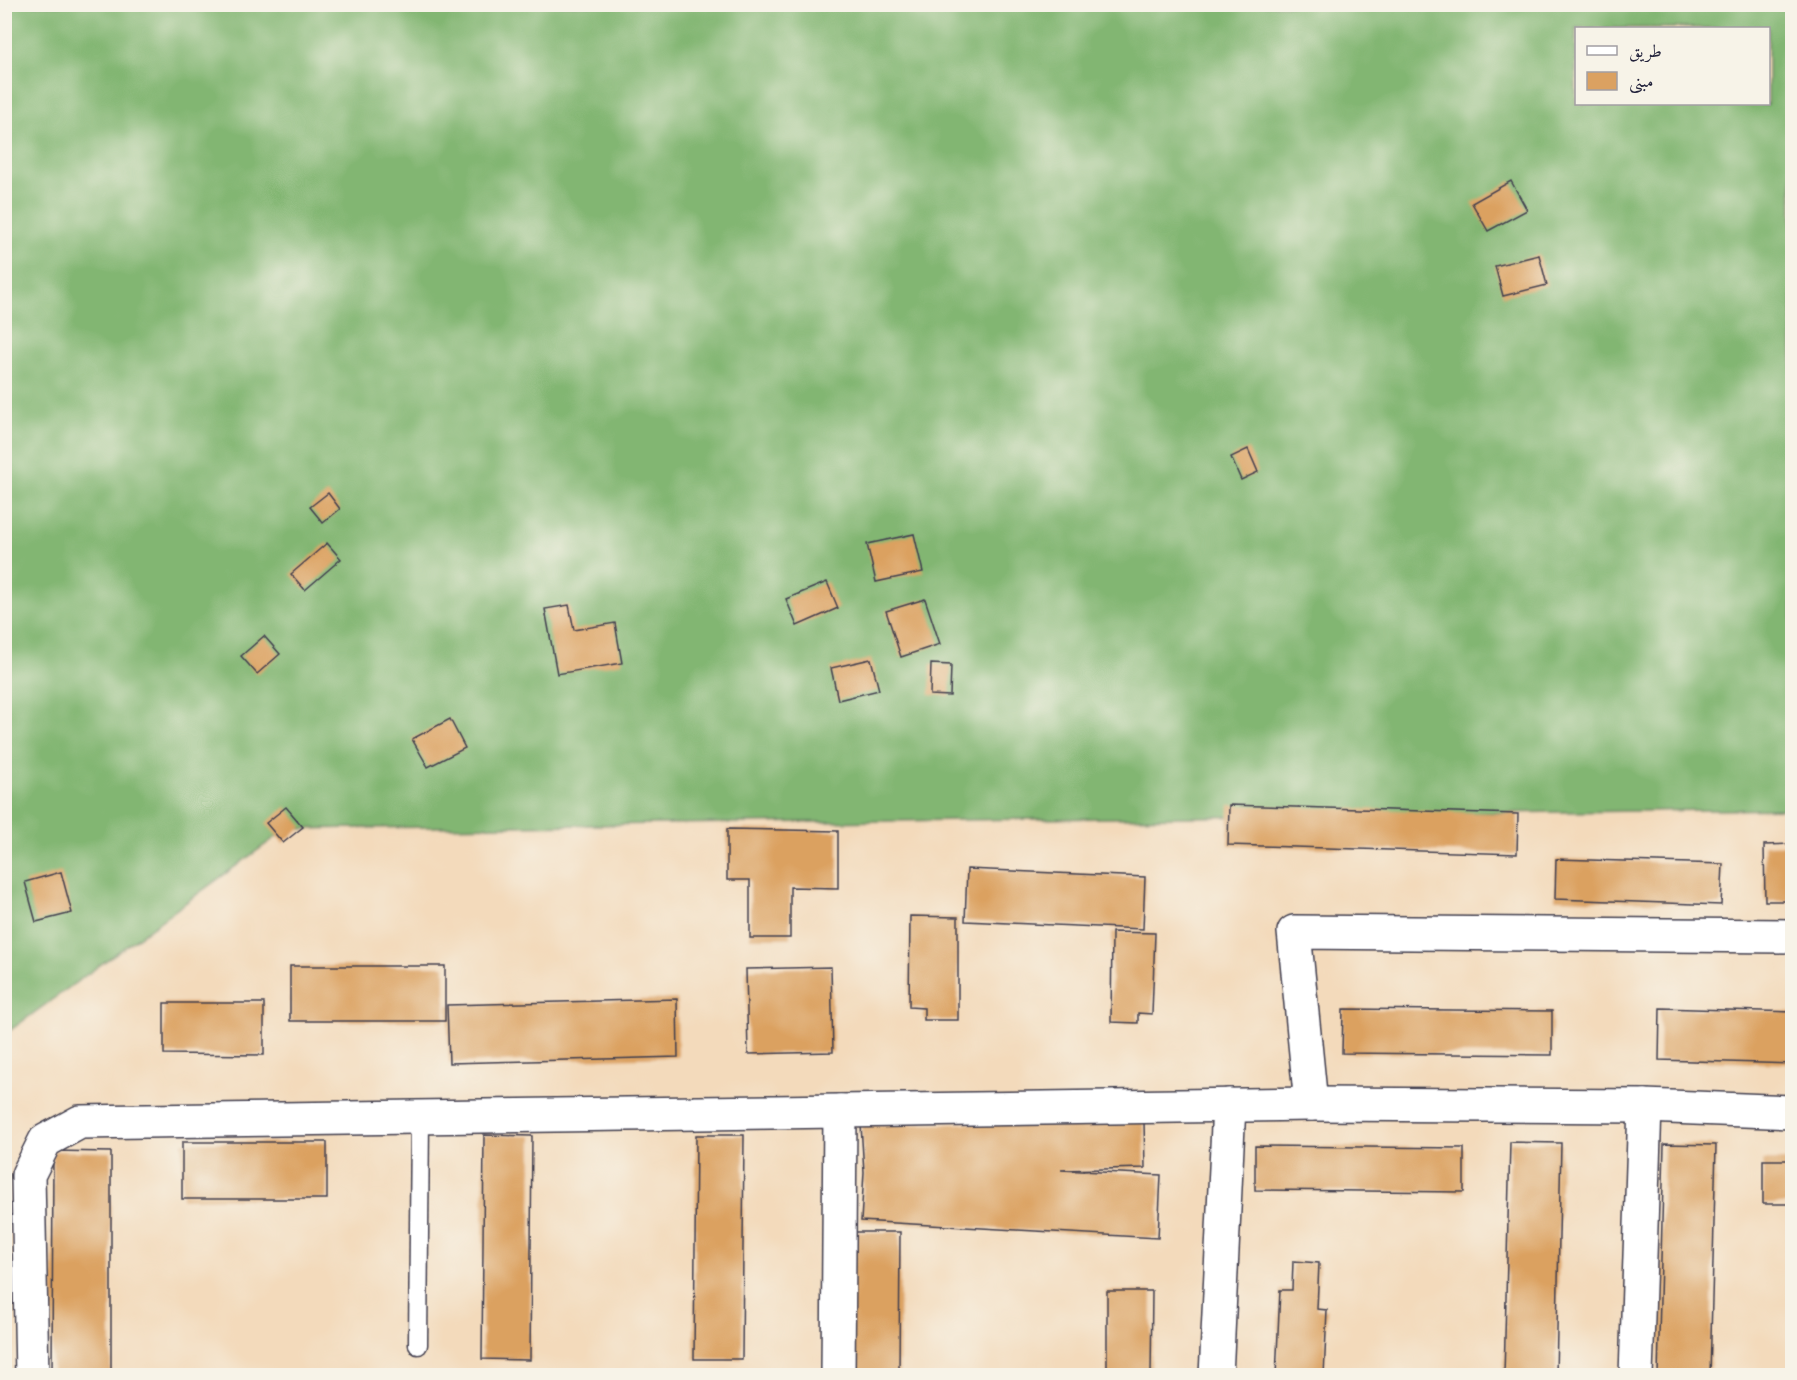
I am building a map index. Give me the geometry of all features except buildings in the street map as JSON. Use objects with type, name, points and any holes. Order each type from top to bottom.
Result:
[{"type":"street","points":[[1311,1104],[1294,932],[1792,936]]},
{"type":"street","points":[[32,1376],[28,1175],[45,1141],[80,1122],[1311,1104],[1645,1106],[1792,1112]]},
{"type":"street","points":[[1216,1376],[1229,1105]]},
{"type":"street","points":[[1636,1376],[1645,1106]]},
{"type":"street","points":[[838,1376],[840,1111]]},
{"type":"lane","points":[[418,1345],[420,1117]]},
{"type":"green space","points":[[5,5],[1792,5],[1792,809],[287,829],[5,1034]]}]
